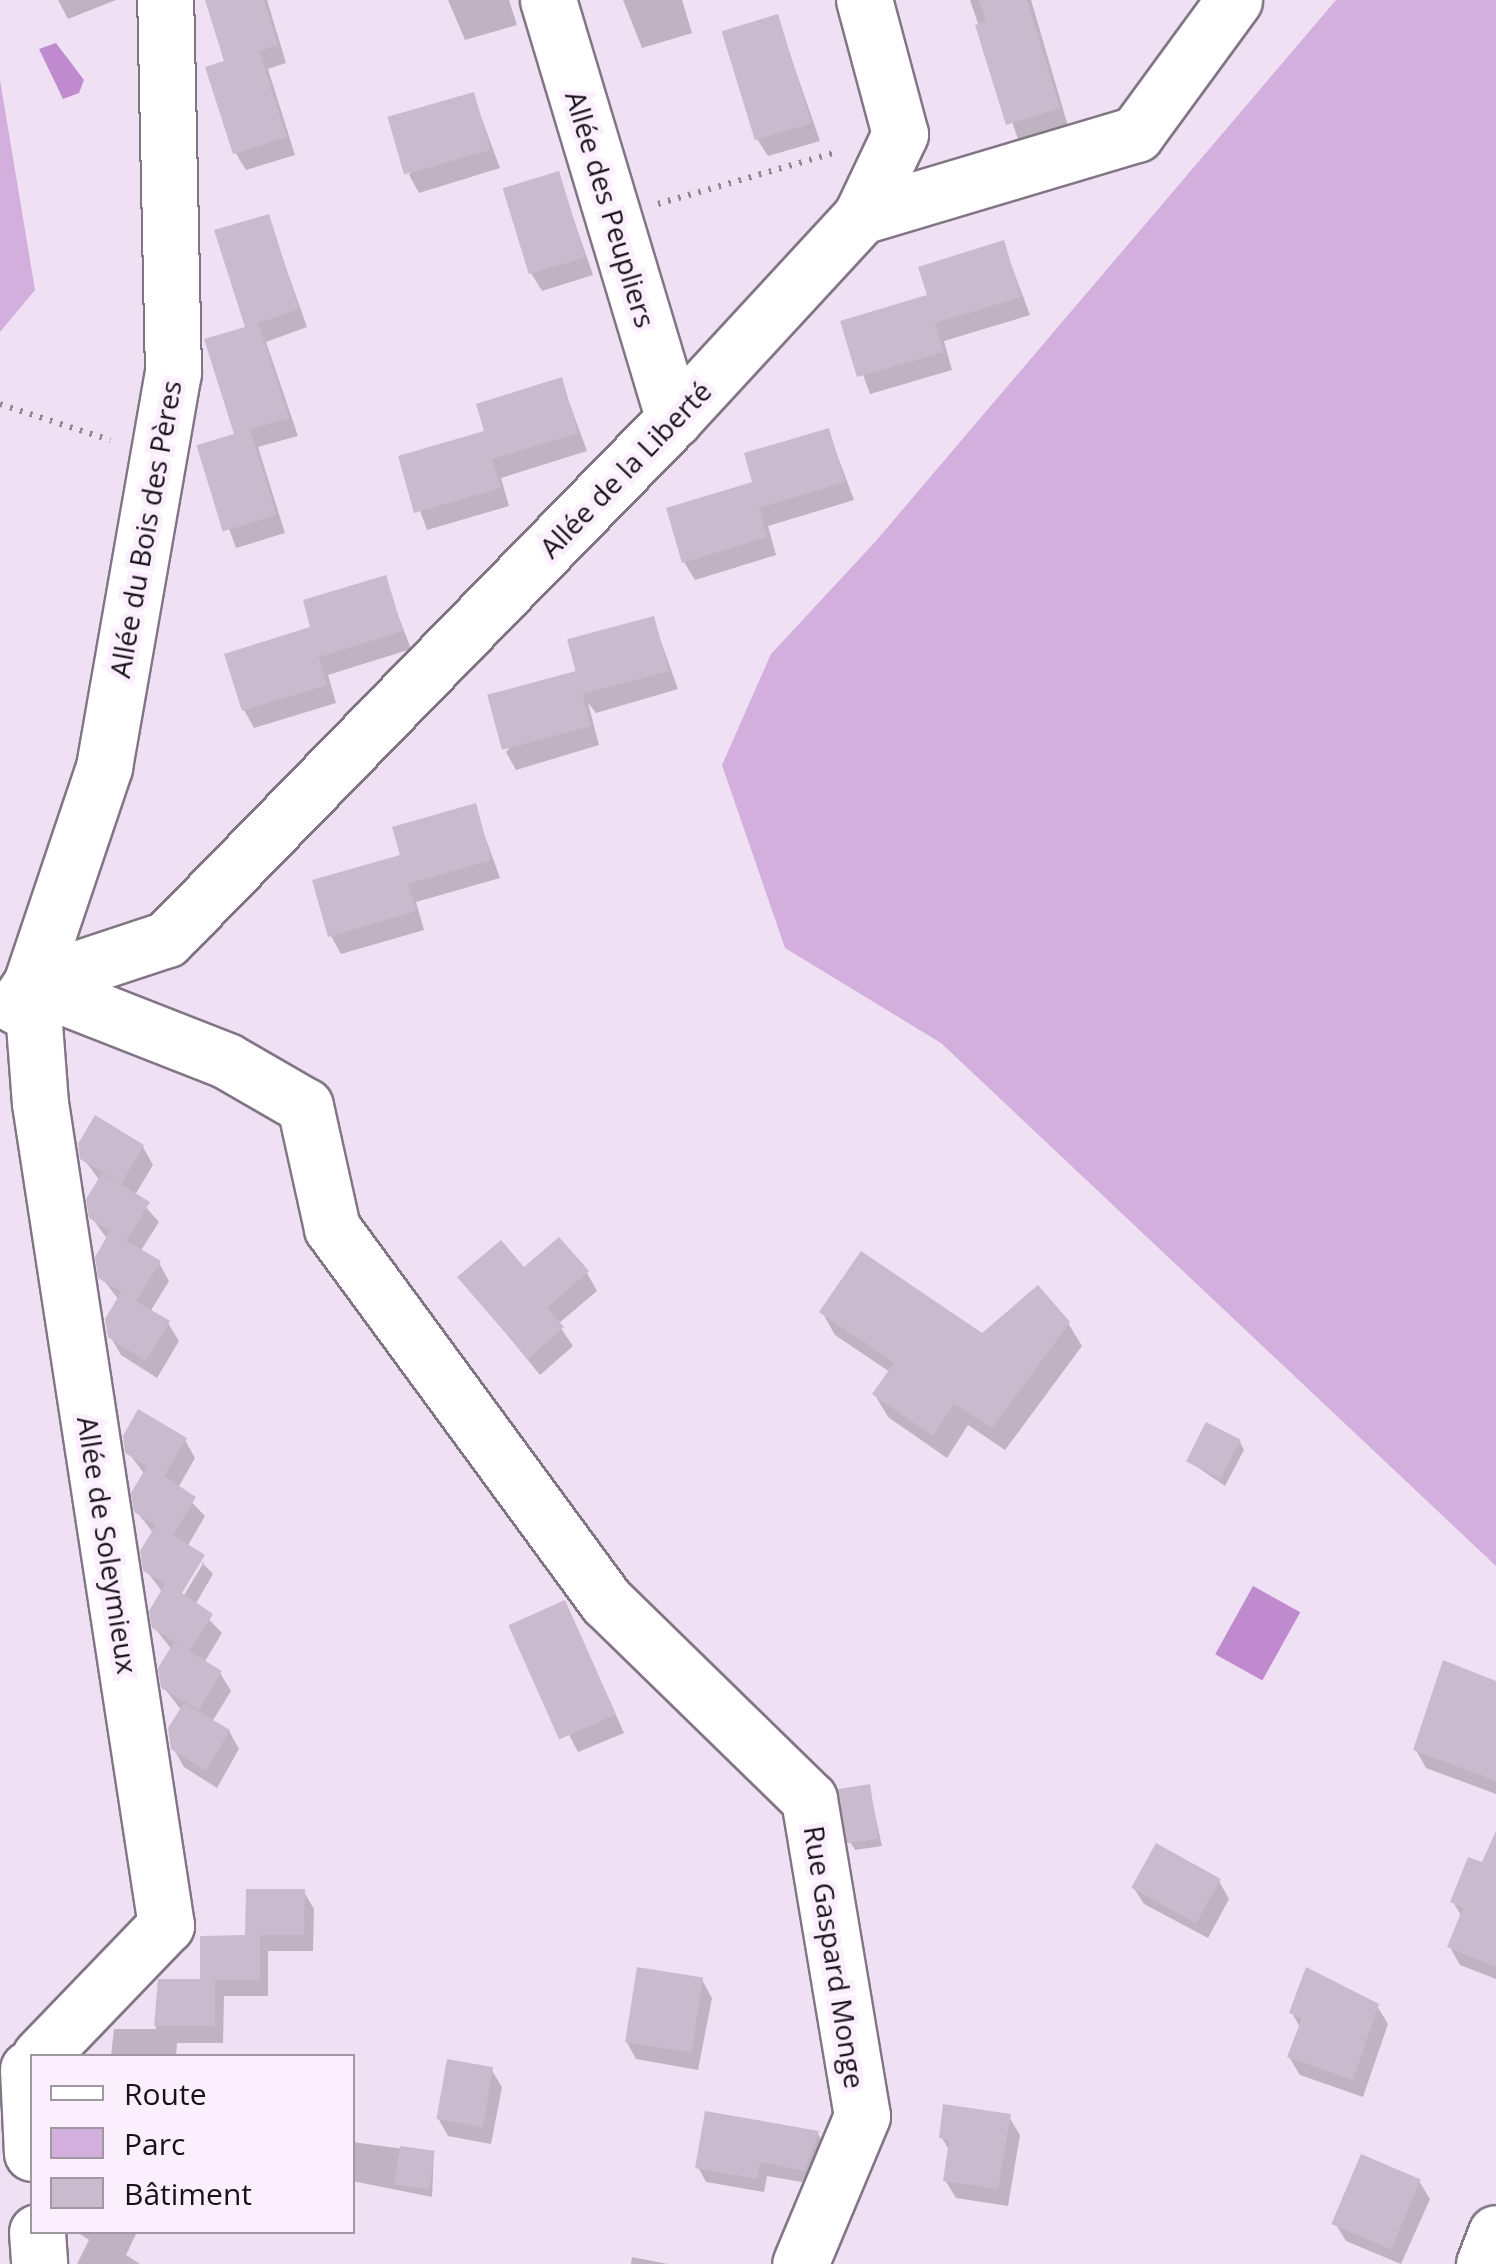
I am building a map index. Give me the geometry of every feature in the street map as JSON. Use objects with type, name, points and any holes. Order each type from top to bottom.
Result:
[{"type":"street","name":"Allée du Bois des Pères","points":[[31,984],[104,766],[173,373],[165,0]]},
{"type":"street","name":"Allée des Peupliers","points":[[548,0],[674,419]]},
{"type":"street","points":[[861,216],[900,134],[864,0]]},
{"type":"street","points":[[861,216],[1136,134],[1234,0]]},
{"type":"street","name":"Allée de la Liberté","points":[[31,984],[167,939],[674,419],[861,216]]},
{"type":"street","points":[[0,1029],[31,984]]},
{"type":"street","name":"Rue Gaspard Monge","points":[[31,984],[226,1061],[305,1106],[332,1228],[607,1602],[810,1798],[862,2116],[800,2264]]},
{"type":"street","name":"Allée de Soleymieux","points":[[31,984],[40,1103],[166,1925],[42,2054]]},
{"type":"street","points":[[25,2072],[30,2130]]},
{"type":"street","points":[[1484,2264],[1496,2233]]},
{"type":"street","points":[[37,2234],[39,2264]]},
{"type":"path","points":[[614,217],[900,134]]},
{"type":"path","points":[[0,404],[158,456]]},
{"type":"green space","points":[[1336,0],[1496,0],[1496,1566],[941,1043],[785,948],[722,765],[771,654],[875,542]]},
{"type":"green space","points":[[0,80],[35,290],[0,332]]},
{"type":"shaded area","points":[[56,43],[84,80],[79,93],[63,99],[39,49]]},
{"type":"shaded area","points":[[1253,1586],[1300,1612],[1262,1680],[1215,1654]]},
{"type":"building","points":[[205,0],[264,0],[278,45],[259,51],[287,137],[233,154],[205,67],[224,61]]},
{"type":"building","points":[[979,0],[1027,0],[1060,108],[1006,125],[975,25],[986,21]]},
{"type":"building","points":[[778,14],[811,123],[755,140],[722,31]]},
{"type":"building","points":[[474,92],[491,150],[404,174],[387,117]]},
{"type":"building","points":[[559,171],[585,257],[529,274],[503,188]]},
{"type":"building","points":[[269,214],[299,309],[258,323],[289,418],[234,434],[204,339],[245,327],[214,230]]},
{"type":"building","points":[[1004,240],[1021,297],[935,323],[944,352],[857,377],[840,321],[927,295],[918,267]]},
{"type":"building","points":[[562,377],[578,433],[492,459],[501,488],[414,513],[398,456],[484,431],[476,404]]},
{"type":"building","points":[[829,428],[845,482],[759,508],[767,537],[682,563],[666,508],[752,482],[744,453]]},
{"type":"building","points":[[250,429],[276,515],[223,531],[196,445]]},
{"type":"building","points":[[386,575],[403,631],[319,657],[327,685],[242,711],[224,654],[310,627],[303,600]]},
{"type":"building","points":[[654,616],[669,671],[582,694],[567,639]]},
{"type":"building","points":[[576,671],[591,726],[502,750],[487,695]]},
{"type":"building","points":[[476,803],[491,860],[408,884],[416,911],[328,937],[312,880],[400,855],[392,827]]},
{"type":"building","points":[[95,1115],[144,1145],[121,1184],[80,1159],[78,1144]]},
{"type":"building","points":[[102,1173],[150,1202],[126,1241],[89,1218],[86,1199]]},
{"type":"building","points":[[110,1231],[161,1261],[136,1301],[170,1321],[146,1361],[108,1337],[105,1319],[121,1292],[130,1297],[98,1278],[95,1257]]},
{"type":"building","points":[[559,1237],[589,1271],[547,1308],[564,1327],[528,1359],[457,1277],[501,1240],[524,1267]]},
{"type":"building","points":[[861,1251],[982,1333],[1038,1285],[1070,1322],[992,1428],[954,1404],[933,1436],[872,1394],[894,1363],[819,1312]]},
{"type":"building","points":[[138,1409],[187,1438],[164,1476],[196,1497],[173,1535],[205,1555],[182,1593],[213,1614],[190,1651],[152,1628],[149,1611],[165,1584],[143,1571],[140,1551],[156,1525],[134,1512],[131,1493],[147,1466],[125,1453],[123,1436]]},
{"type":"building","points":[[1206,1422],[1241,1440],[1221,1479],[1186,1461]]},
{"type":"building","points":[[565,1600],[616,1714],[559,1739],[508,1625]]},
{"type":"building","points":[[174,1642],[222,1671],[199,1710],[161,1688],[158,1668]]},
{"type":"building","points":[[1443,1660],[1496,1681],[1496,1781],[1413,1750]]},
{"type":"building","points":[[184,1703],[230,1730],[206,1771],[171,1749],[168,1728]]},
{"type":"building","points":[[870,1784],[879,1838],[846,1843],[837,1789]]},
{"type":"building","points":[[1496,1831],[1496,1967],[1447,1947],[1463,1908],[1450,1902],[1468,1857],[1482,1862]]},
{"type":"building","points":[[1156,1843],[1221,1879],[1196,1923],[1131,1888]]},
{"type":"building","points":[[246,1889],[305,1889],[304,1935],[260,1935],[260,1980],[215,1980],[215,2026],[154,2026],[158,1979],[200,1979],[200,1936],[245,1935]]},
{"type":"building","points":[[637,1967],[703,1977],[691,2053],[625,2042]]},
{"type":"building","points":[[1306,1967],[1379,2004],[1353,2080],[1287,2057],[1302,2018],[1289,2013]]},
{"type":"building","points":[[447,2059],[493,2067],[483,2127],[436,2119]]},
{"type":"building","points":[[943,2104],[1011,2114],[998,2189],[943,2181],[949,2140],[939,2138]]},
{"type":"building","points":[[705,2111],[819,2131],[805,2171],[760,2162],[757,2179],[695,2168]]},
{"type":"building","points":[[400,2146],[435,2151],[429,2189],[395,2185]]},
{"type":"building","points":[[1361,2154],[1421,2179],[1391,2249],[1331,2224]]}]
